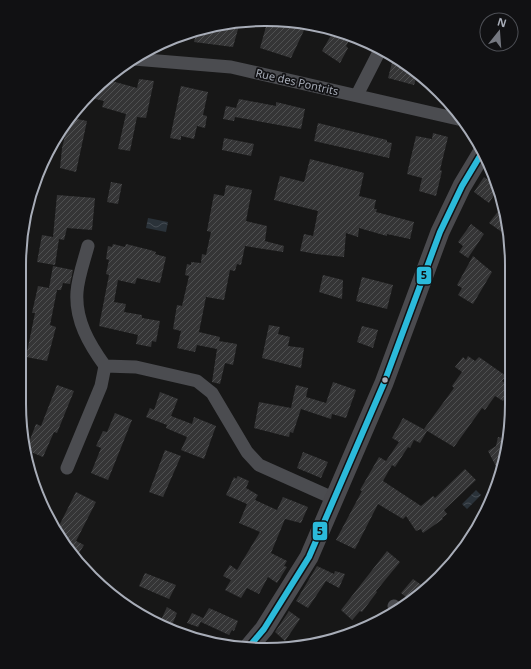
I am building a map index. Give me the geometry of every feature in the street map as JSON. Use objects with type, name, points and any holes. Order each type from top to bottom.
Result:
[{"type":"main road","points":[[256,642],[309,557],[335,499],[407,325],[440,232],[462,186],[479,158]]},
{"type":"street","points":[[356,95],[378,54]]},
{"type":"street","name":"Rue des Pontrits","points":[[143,60],[231,67],[454,118]]},
{"type":"street","points":[[67,468],[101,386],[105,366],[90,345],[80,322],[77,292],[88,246]]},
{"type":"street","points":[[105,366],[136,367],[197,381],[212,393],[247,452],[259,464],[335,499]]},
{"type":"water","points":[[148,218],[168,222],[166,232],[146,228]]},
{"type":"water","points":[[476,490],[481,495],[467,509],[462,504]]},
{"type":"building","points":[[266,26],[304,29],[291,58],[260,48]]},
{"type":"building","points":[[238,28],[233,47],[194,42],[195,37],[204,34]]},
{"type":"building","points":[[331,35],[349,41],[346,46],[348,48],[340,63],[322,51]]},
{"type":"building","points":[[392,62],[416,79],[414,85],[388,78]]},
{"type":"building","points":[[139,79],[154,81],[146,118],[137,117],[130,151],[118,149],[126,114],[102,107],[104,101],[94,99],[113,81],[137,88]]},
{"type":"building","points":[[181,86],[208,92],[203,115],[207,116],[205,128],[197,126],[194,139],[181,136],[181,140],[170,138]]},
{"type":"building","points":[[239,99],[276,106],[276,102],[305,109],[301,129],[235,117],[234,121],[223,119],[226,106],[236,108]]},
{"type":"building","points":[[76,119],[87,121],[76,172],[60,168],[62,148],[66,132]]},
{"type":"building","points":[[318,123],[387,140],[387,142],[392,143],[389,158],[314,141]]},
{"type":"building","points":[[433,133],[448,137],[440,170],[442,171],[436,196],[419,191],[422,178],[407,174],[416,136],[432,139]]},
{"type":"building","points":[[224,138],[254,144],[251,156],[222,150]]},
{"type":"building","points":[[310,159],[364,173],[359,196],[376,200],[374,209],[377,209],[376,212],[414,222],[410,239],[387,234],[387,236],[359,228],[358,237],[346,233],[344,257],[300,251],[304,234],[313,236],[318,211],[274,200],[280,176],[304,182]]},
{"type":"building","points":[[484,177],[489,180],[494,195],[489,203],[474,192]]},
{"type":"building","points":[[111,182],[122,184],[118,204],[107,202]]},
{"type":"building","points":[[226,185],[252,190],[246,221],[267,226],[265,241],[284,246],[283,252],[245,246],[241,265],[237,264],[235,271],[230,270],[224,300],[206,297],[199,332],[220,337],[219,341],[237,344],[233,365],[225,363],[220,384],[212,382],[217,349],[197,345],[195,352],[177,348],[181,331],[173,329],[177,305],[182,306],[189,276],[185,275],[187,264],[191,265],[191,262],[201,263],[202,254],[206,255],[211,232],[207,231],[214,194],[224,196]]},
{"type":"building","points":[[57,195],[95,198],[92,230],[67,228],[64,240],[59,239],[55,265],[37,262],[42,235],[53,237]]},
{"type":"building","points":[[498,211],[503,233],[489,223]]},
{"type":"building","points":[[471,224],[484,234],[468,258],[459,252],[463,246],[458,242]]},
{"type":"building","points":[[113,244],[125,247],[126,244],[150,250],[156,252],[155,254],[166,257],[160,283],[137,278],[135,284],[118,280],[114,302],[126,304],[124,312],[142,315],[142,318],[160,321],[156,342],[152,341],[151,347],[136,344],[138,335],[99,326],[109,275],[106,274],[109,260],[106,259],[108,246],[112,247]]},
{"type":"building","points":[[473,256],[492,272],[473,304],[458,295],[462,288],[457,285]]},
{"type":"building","points":[[53,266],[73,270],[70,284],[63,283],[61,290],[57,290],[50,325],[56,327],[47,361],[26,357],[35,313],[32,313],[38,286],[49,288]]},
{"type":"building","points":[[323,275],[343,280],[342,299],[319,292]]},
{"type":"building","points":[[362,277],[393,285],[387,309],[356,301]]},
{"type":"building","points":[[269,325],[280,327],[278,334],[290,337],[288,346],[304,348],[301,368],[262,358]]},
{"type":"building","points":[[362,326],[378,330],[373,348],[357,342]]},
{"type":"building","points":[[468,356],[475,361],[479,357],[505,375],[502,381],[505,383],[505,398],[503,401],[495,396],[485,410],[482,408],[454,447],[424,429],[454,388],[452,386],[462,372],[455,367],[463,357],[466,360]]},
{"type":"building","points":[[333,382],[356,390],[346,418],[332,414],[331,419],[301,409],[293,433],[290,432],[289,437],[254,428],[259,402],[291,408],[296,385],[308,388],[306,397],[326,403]]},
{"type":"building","points":[[57,385],[74,391],[57,433],[54,432],[43,457],[31,452],[29,441],[36,424],[41,426]]},
{"type":"building","points":[[160,392],[178,399],[171,416],[192,424],[194,417],[216,426],[204,459],[181,450],[187,437],[166,428],[167,425],[146,417],[150,408],[154,410]]},
{"type":"building","points":[[115,413],[132,420],[108,480],[91,473],[101,448],[96,446],[103,431],[107,432]]},
{"type":"building","points":[[403,418],[427,431],[420,443],[414,440],[410,448],[408,447],[395,467],[392,465],[383,481],[421,506],[433,496],[435,498],[465,469],[476,480],[444,510],[447,514],[442,518],[443,519],[423,533],[421,529],[416,531],[406,516],[403,519],[378,504],[355,549],[336,540],[362,491],[360,490],[379,457],[386,461],[399,442],[392,438]]},
{"type":"building","points":[[498,437],[502,438],[496,467],[488,451],[496,446]]},
{"type":"building","points":[[165,450],[181,456],[163,497],[149,492]]},
{"type":"building","points":[[303,452],[328,462],[321,478],[297,468]]},
{"type":"building","points":[[238,476],[249,481],[246,488],[258,495],[255,500],[277,510],[283,497],[308,507],[301,523],[285,519],[271,553],[287,561],[284,566],[287,567],[277,583],[268,577],[259,594],[247,588],[241,598],[225,590],[231,580],[223,576],[230,565],[237,570],[260,532],[239,523],[247,504],[226,495],[234,477],[236,479]]},
{"type":"building","points":[[76,492],[96,502],[76,541],[84,545],[79,554],[59,525]]},
{"type":"building","points":[[387,551],[400,562],[376,591],[377,592],[362,612],[360,611],[352,620],[341,610]]},
{"type":"building","points":[[317,566],[334,574],[335,571],[345,574],[339,588],[326,581],[308,608],[296,601]]},
{"type":"building","points":[[145,573],[176,585],[169,599],[139,586]]},
{"type":"building","points":[[413,579],[422,585],[406,597],[401,593]]},
{"type":"building","points":[[167,607],[177,613],[172,624],[162,619]]},
{"type":"building","points":[[209,608],[238,621],[234,631],[232,630],[229,635],[201,622]]},
{"type":"building","points":[[289,611],[300,619],[285,641],[275,632]]},
{"type":"building","points":[[192,613],[203,618],[198,627],[187,623]]},
{"type":"transit line","name":"5","points":[[253,642],[264,629],[309,557],[384,383],[440,232],[462,186],[479,158]]}]
